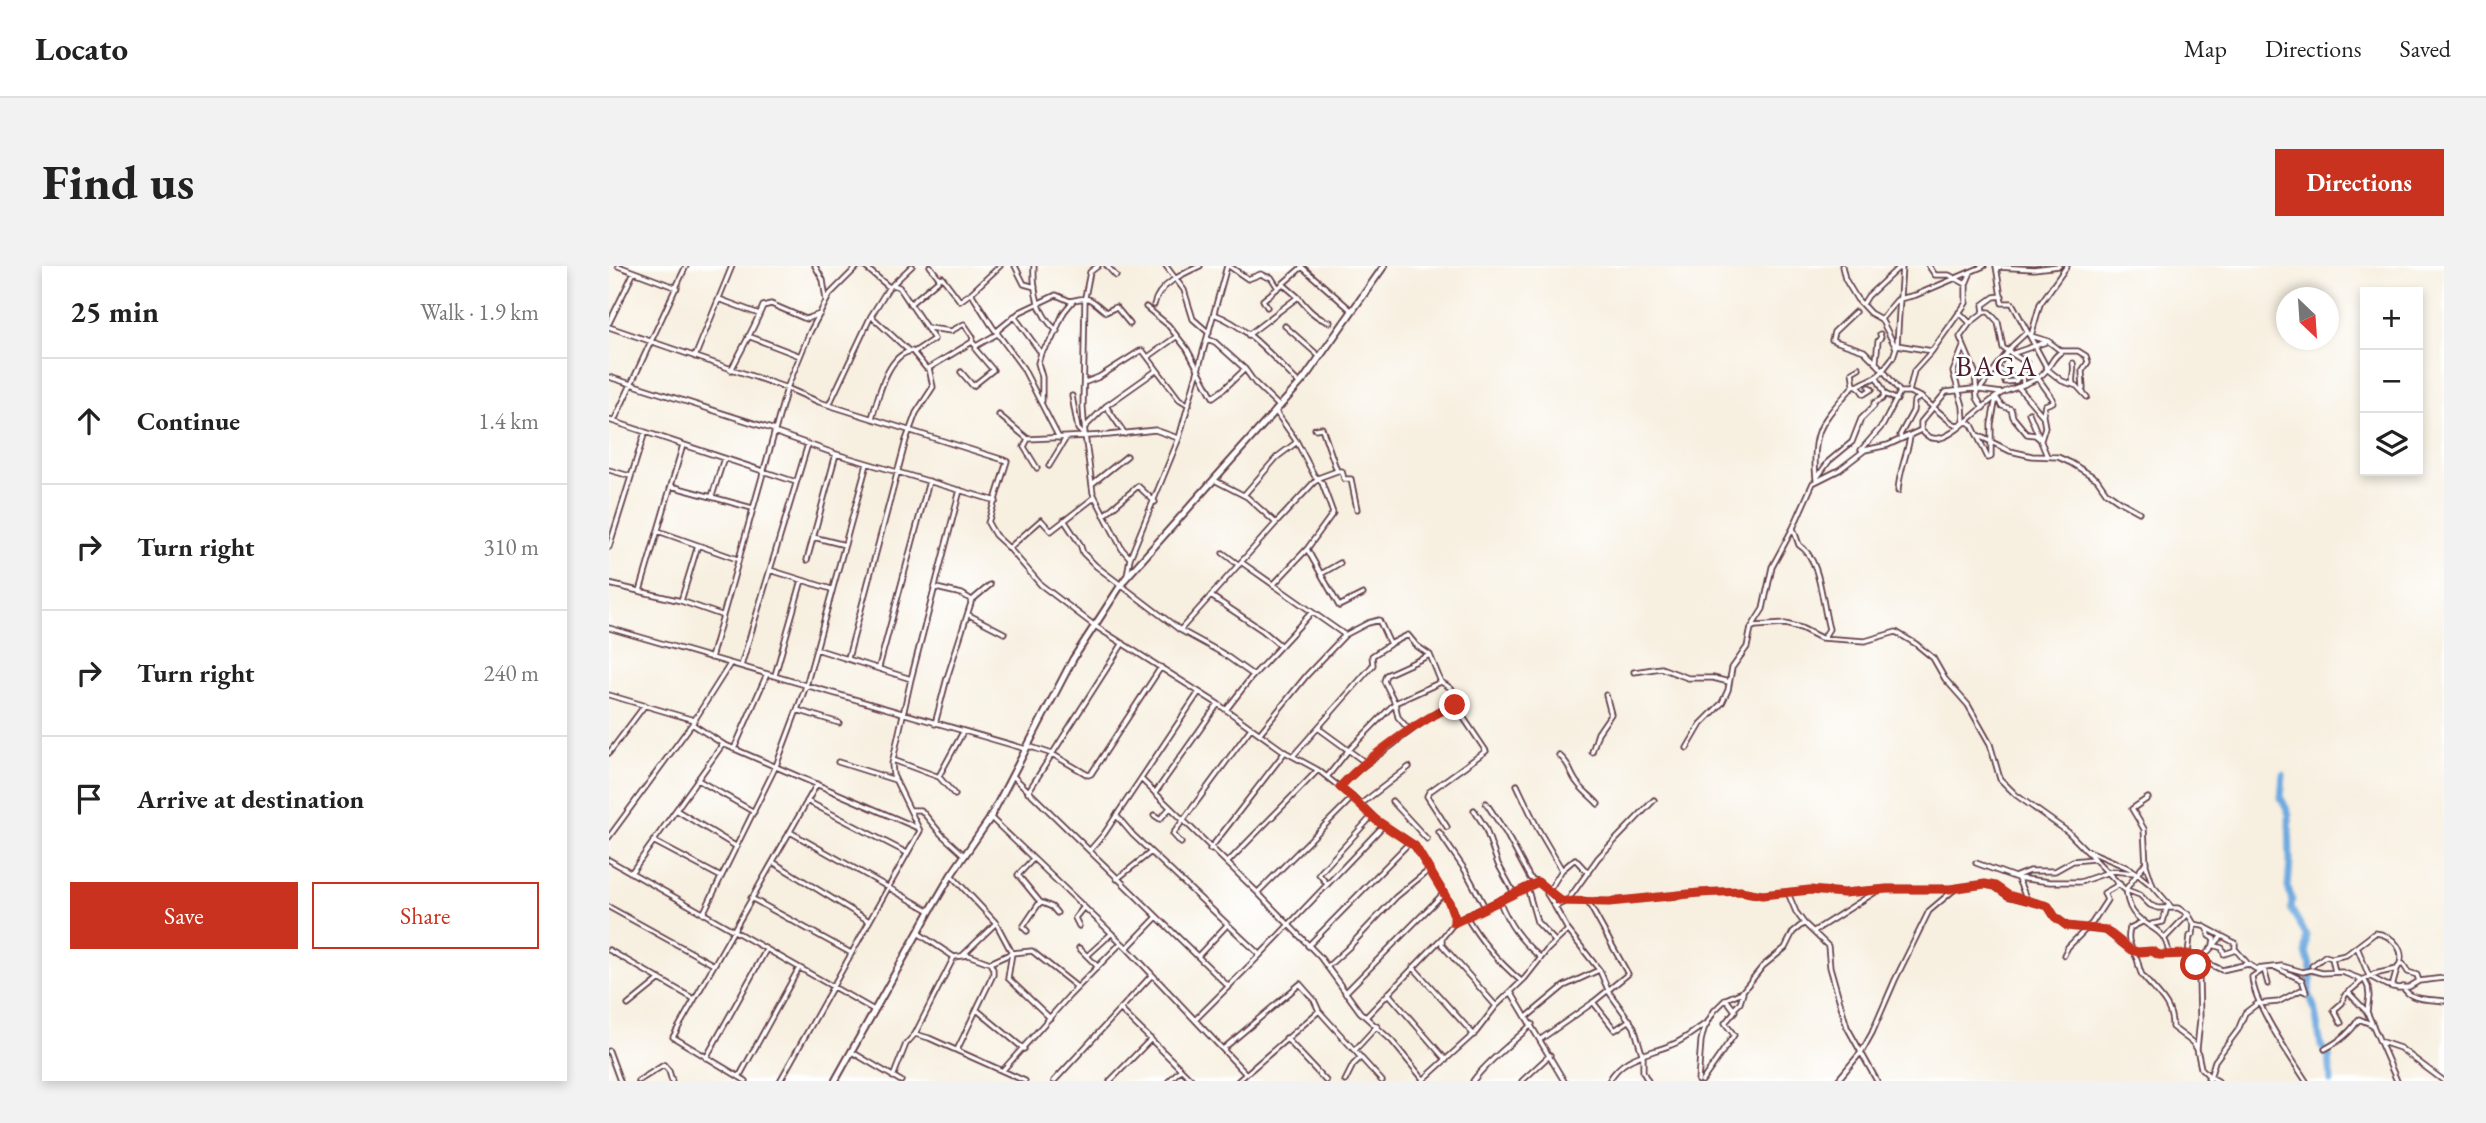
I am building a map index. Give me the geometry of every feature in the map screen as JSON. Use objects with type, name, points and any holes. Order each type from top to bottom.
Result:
[{"type":"street","points":[[618,266],[677,288]]},
{"type":"street","points":[[687,266],[631,385],[611,420],[796,482]]},
{"type":"street","points":[[695,357],[732,266]]},
{"type":"street","points":[[815,266],[823,279],[826,302]]},
{"type":"street","points":[[711,658],[787,388],[829,294],[858,266]]},
{"type":"street","points":[[864,266],[891,286],[899,287],[934,339],[897,360],[889,371],[872,418]]},
{"type":"street","points":[[829,405],[871,316],[891,286],[912,266]]},
{"type":"street","points":[[930,266],[939,278],[944,278],[960,301],[1000,266]]},
{"type":"street","points":[[1015,266],[1024,284],[1035,287]]},
{"type":"street","points":[[1034,266],[1037,303],[1046,320],[1057,331]]},
{"type":"street","points":[[1107,266],[1116,276]]},
{"type":"street","points":[[1166,266],[1184,290],[1193,318],[1208,336],[1245,369],[1278,410],[1322,483],[1333,513],[1307,548],[1273,585]]},
{"type":"street","points":[[1154,305],[1160,291],[1193,267],[1200,266]]},
{"type":"street","points":[[1127,577],[1131,558],[1179,438],[1228,266],[1248,279],[1261,274],[1271,277],[1298,297],[1323,321],[1331,322]]},
{"type":"street","points":[[1268,307],[1263,300],[1302,266],[1353,312]]},
{"type":"street","points":[[1842,266],[1845,279],[1870,313],[1881,319],[1896,346]]},
{"type":"street","points":[[1929,266],[1935,275],[1955,278],[1966,284]]},
{"type":"street","points":[[1881,319],[1897,300],[1916,295],[1981,266]]},
{"type":"street","points":[[1989,266],[2034,270],[2059,266]]},
{"type":"street","points":[[1978,390],[2029,334],[2040,304],[2067,266]]},
{"type":"street","points":[[1095,267],[1085,297],[1084,427],[1095,497],[1122,549],[1131,558]]},
{"type":"street","points":[[835,1081],[951,875],[991,818],[1011,774],[1073,659],[1127,577],[1300,384],[1382,267]]},
{"type":"street","points":[[1816,479],[1815,448],[1819,427],[1856,385],[1877,378],[1893,357],[1902,267],[1874,290],[1863,304]]},
{"type":"street","points":[[1996,267],[2002,303],[2012,303],[2048,370],[2062,381],[2073,384],[2087,397],[2083,389],[2082,373],[2088,360],[2080,352],[2063,351],[2048,341],[2029,334]]},
{"type":"street","points":[[634,272],[609,325],[650,343],[787,388],[908,432],[1007,461],[989,527],[1041,585],[1095,626],[1218,704],[1285,752],[1318,770],[1353,797],[1372,816],[1415,846],[1444,893],[1454,916],[1454,923]]},
{"type":"street","points":[[1816,479],[1839,470],[1860,452],[1883,425],[1897,400],[1905,392],[1914,371],[1966,303],[1966,284],[1971,272]]},
{"type":"street","points":[[910,304],[939,278]]},
{"type":"street","points":[[971,293],[1023,368],[1059,438]]},
{"type":"street","points":[[929,368],[997,334],[1014,316],[1037,303],[1056,295],[1073,301]]},
{"type":"street","points":[[1984,312],[1983,305],[1994,297],[2002,296]]},
{"type":"street","points":[[1248,335],[1298,297]]},
{"type":"street","points":[[1042,403],[1042,377],[1038,363],[1041,353],[1073,301],[1091,298],[1106,312],[1116,307],[1130,324]]},
{"type":"street","points":[[718,299],[759,314]]},
{"type":"street","points":[[731,370],[759,320],[763,306],[769,304],[806,319],[821,313]]},
{"type":"street","points":[[1146,307],[1168,325],[1195,360],[1198,371],[1213,397],[1245,369]]},
{"type":"street","points":[[1983,408],[1977,398],[1975,372],[1960,337],[1970,323],[1987,310],[1998,322],[2003,348],[2027,363],[2016,381],[2005,382]]},
{"type":"street","points":[[1855,312],[1833,334],[1832,340],[1864,351],[1905,392],[1921,397],[1952,423],[1957,425],[1964,422],[1972,425],[1988,458],[1991,457],[1991,424],[1996,397]]},
{"type":"street","points":[[1959,312],[1970,323]]},
{"type":"street","points":[[1214,314],[1237,325],[1264,347],[1300,384]]},
{"type":"street","points":[[871,316],[929,368]]},
{"type":"street","points":[[1014,316],[1041,353]]},
{"type":"street","points":[[926,326],[951,331],[964,324],[976,350],[993,370],[973,386],[961,372]]},
{"type":"street","points":[[1285,326],[1320,357]]},
{"type":"street","points":[[1876,361],[1880,334]]},
{"type":"street","points":[[748,336],[800,356]]},
{"type":"street","points":[[1148,357],[1176,337]]},
{"type":"street","points":[[2011,351],[2048,341]]},
{"type":"street","points":[[1963,345],[1954,372],[1963,406],[1964,422]]},
{"type":"street","points":[[1896,346],[1931,351]]},
{"type":"street","points":[[1085,383],[1140,351],[1148,357],[1179,399],[1189,405]]},
{"type":"street","points":[[2002,393],[1978,390],[1943,394],[1919,424],[1921,430],[1926,436],[1946,436],[2002,393],[2038,378],[2048,370],[2055,356],[2063,351]]},
{"type":"street","points":[[2073,363],[2073,384]]},
{"type":"street","points":[[848,658],[908,432],[933,387],[929,368]]},
{"type":"street","points":[[1859,368],[1852,372],[1856,385],[1864,394],[1872,389],[1869,387]]},
{"type":"street","points":[[1996,368],[2020,377]]},
{"type":"street","points":[[1084,427],[1106,405],[1157,370]]},
{"type":"street","points":[[609,377],[631,385],[640,385],[867,464],[996,501]]},
{"type":"street","points":[[2020,377],[2021,386],[2018,390],[2025,393],[2043,416]]},
{"type":"street","points":[[1877,378],[1885,394],[1897,400]]},
{"type":"street","points":[[2038,378],[2053,399],[2053,402],[2045,405],[2045,427],[2041,439]]},
{"type":"street","points":[[1687,748],[1701,724],[1721,703],[1732,668],[1747,647],[1751,628],[1763,609],[1772,566],[1816,479],[1829,461],[1852,442],[1861,419],[1885,394]]},
{"type":"street","points":[[1072,396],[1078,429],[1085,435]]},
{"type":"street","points":[[1901,439],[1900,435],[1913,411],[1914,401],[1921,397]]},
{"type":"street","points":[[1996,397],[2002,406],[2011,410],[2013,417],[2027,434],[2041,439]]},
{"type":"street","points":[[1106,405],[1125,434]]},
{"type":"street","points":[[2029,413],[2047,456]]},
{"type":"street","points":[[999,415],[1028,439],[1156,430],[1179,438]]},
{"type":"street","points":[[1314,429],[1322,428],[1337,471]]},
{"type":"street","points":[[1860,452],[1921,430]]},
{"type":"street","points":[[609,547],[645,432]]},
{"type":"street","points":[[1898,491],[1910,435]]},
{"type":"street","points":[[1977,435],[2025,455],[2058,457],[2097,479],[2106,492],[2139,512]]},
{"type":"street","points":[[1049,466],[1067,436]]},
{"type":"street","points":[[1028,439],[1024,447],[1037,468]]},
{"type":"street","points":[[1243,495],[1277,457],[1297,442]]},
{"type":"street","points":[[741,666],[808,444]]},
{"type":"street","points":[[640,591],[684,445]]},
{"type":"street","points":[[807,561],[836,454]]},
{"type":"street","points":[[1092,484],[1127,456]]},
{"type":"street","points":[[712,497],[724,458]]},
{"type":"street","points":[[703,914],[776,766],[806,686],[867,464]]},
{"type":"street","points":[[609,470],[630,476]]},
{"type":"street","points":[[1180,630],[1318,478],[1342,471],[1344,479],[1351,479],[1357,509]]},
{"type":"street","points":[[1214,480],[1243,495],[1276,523]]},
{"type":"street","points":[[879,667],[929,481]]},
{"type":"street","points":[[671,486],[752,508]]},
{"type":"street","points":[[1104,515],[1138,486],[1155,502]]},
{"type":"street","points":[[780,1081],[916,839],[919,829],[893,775],[893,760],[911,678],[960,490]]},
{"type":"street","points":[[1009,548],[1041,520],[1051,531],[1095,497]]},
{"type":"street","points":[[1064,520],[1083,553],[1122,586],[1180,630],[1222,653],[1254,676]]},
{"type":"street","points":[[1793,528],[1799,545],[1805,548],[1819,575],[1818,585],[1829,629],[1824,637]]},
{"type":"street","points":[[658,531],[737,559]]},
{"type":"street","points":[[813,537],[845,545]]},
{"type":"street","points":[[681,601],[698,545]]},
{"type":"street","points":[[1307,548],[1339,606],[1363,594]]},
{"type":"street","points":[[1223,553],[1345,635]]},
{"type":"street","points":[[1321,574],[1340,563]]},
{"type":"street","points":[[770,570],[831,589]]},
{"type":"street","points":[[775,675],[802,580]]},
{"type":"street","points":[[609,584],[681,601],[721,615]]},
{"type":"street","points":[[935,724],[971,601],[990,585]]},
{"type":"street","points":[[936,588],[962,594],[971,601]]},
{"type":"street","points":[[1211,596],[1281,646]]},
{"type":"street","points":[[1226,710],[1312,612]]},
{"type":"street","points":[[969,615],[1004,633]]},
{"type":"street","points":[[1260,734],[1307,676],[1345,635],[1379,620],[1390,644]]},
{"type":"street","points":[[1751,628],[1760,624],[1784,624],[1824,637],[1871,640],[1896,632],[1916,644],[1933,658],[1945,679],[1968,705],[1990,744],[2000,779],[2016,795],[2068,832],[2082,849],[2126,889],[2140,895],[2150,905],[2178,908],[2188,914],[2195,924],[2235,943],[2235,950],[2256,969],[2282,966],[2303,972],[2335,972],[2363,979],[2368,987],[2367,1012]]},
{"type":"street","points":[[609,628],[963,732],[1052,754],[1089,775],[1161,667]]},
{"type":"street","points":[[1293,757],[1373,665],[1372,656],[1408,635],[1430,656],[1441,682],[1455,694],[1455,705]]},
{"type":"street","points":[[1028,792],[1123,643]]},
{"type":"street","points":[[815,649],[911,678]]},
{"type":"street","points":[[1409,731],[1398,717],[1395,703],[1384,681],[1387,675],[1430,656]]},
{"type":"street","points":[[610,835],[693,722],[730,664]]},
{"type":"street","points":[[1634,671],[1661,668],[1688,677],[1713,677],[1729,682]]},
{"type":"street","points":[[734,749],[767,674]]},
{"type":"street","points":[[1327,777],[1395,703],[1441,682]]},
{"type":"street","points":[[1090,850],[1117,815],[1199,692]]},
{"type":"street","points":[[609,695],[693,722],[723,744],[919,829]]},
{"type":"street","points":[[1591,752],[1598,733],[1611,714],[1606,695]]},
{"type":"street","points":[[1155,793],[1218,704]]},
{"type":"street","points":[[609,753],[645,705]]},
{"type":"street","points":[[1340,787],[1366,763],[1409,731],[1441,710],[1455,705]]},
{"type":"street","points":[[1447,827],[1427,796],[1429,792],[1486,751],[1455,705]]},
{"type":"street","points":[[797,709],[839,723]]},
{"type":"street","points":[[1318,727],[1366,763]]},
{"type":"street","points":[[1181,843],[1173,834],[1251,728]]},
{"type":"street","points":[[939,777],[963,732]]},
{"type":"street","points":[[631,873],[723,744]]},
{"type":"street","points":[[1210,849],[1285,752]]},
{"type":"street","points":[[1559,755],[1572,769],[1573,778],[1598,804]]},
{"type":"street","points":[[893,760],[939,777],[955,795]]},
{"type":"street","points":[[838,762],[895,780]]},
{"type":"street","points":[[1361,804],[1409,766]]},
{"type":"street","points":[[1226,864],[1318,770]]},
{"type":"street","points":[[1011,774],[1229,987]]},
{"type":"street","points":[[1141,779],[1258,893],[1308,946],[1345,993],[1422,1080],[1474,1035],[1496,1006],[1568,930]]},
{"type":"street","points":[[697,780],[754,812]]},
{"type":"street","points":[[747,1081],[673,1037],[817,784]]},
{"type":"street","points":[[1517,785],[1538,830],[1562,870]]},
{"type":"street","points":[[1258,893],[1353,797]]},
{"type":"street","points":[[2148,798],[2132,809],[2144,829],[2146,862],[2153,886]]},
{"type":"street","points":[[1555,907],[1568,900],[1598,858],[1654,800]]},
{"type":"street","points":[[807,801],[907,853]]},
{"type":"street","points":[[1392,801],[1427,839]]},
{"type":"street","points":[[1486,803],[1530,878],[1561,901],[1633,901],[1740,891],[1762,895],[1810,890],[1844,893],[1991,885],[2008,895],[2048,906],[2055,917],[2067,926],[2106,930],[2131,950],[2169,955],[2188,954],[2222,970],[2248,964]]},
{"type":"street","points":[[1154,815],[1160,819],[1170,808]]},
{"type":"street","points":[[676,810],[737,847]]},
{"type":"street","points":[[911,810],[921,810],[941,834],[965,856]]},
{"type":"street","points":[[1474,810],[1485,827],[1498,864],[1514,894]]},
{"type":"street","points":[[1117,815],[1151,852],[1260,955]]},
{"type":"street","points":[[1327,884],[1319,874],[1372,816]]},
{"type":"street","points":[[991,818],[1127,948],[1246,1074]]},
{"type":"street","points":[[1196,1019],[1384,825]]},
{"type":"street","points":[[790,832],[930,911]]},
{"type":"street","points":[[1439,832],[1465,870],[1485,907]]},
{"type":"street","points":[[653,841],[721,877]]},
{"type":"street","points":[[1308,946],[1409,843]]},
{"type":"street","points":[[2082,849],[2136,873],[2153,886],[2169,908]]},
{"type":"street","points":[[1117,878],[1151,852]]},
{"type":"street","points":[[1033,859],[1018,875],[1039,902],[1052,907],[1058,914]]},
{"type":"street","points":[[1588,873],[1574,859],[1562,870],[1547,894],[1568,930],[1599,970],[1608,991],[1634,1027],[1642,1055],[1643,1072],[1648,1081]]},
{"type":"street","points":[[2016,878],[2029,871],[2055,871],[2073,861],[2093,859]]},
{"type":"street","points":[[609,860],[874,1010]]},
{"type":"street","points":[[772,862],[869,921]]},
{"type":"street","points":[[2146,862],[2126,889],[2130,906],[2134,914],[2161,933],[2169,955]]},
{"type":"street","points":[[1976,863],[2016,878],[2050,882],[2080,881],[2109,873],[2136,873]]},
{"type":"street","points":[[1327,967],[1396,897],[1429,870]]},
{"type":"street","points":[[951,875],[996,923],[1012,953],[1008,978],[1050,1018]]},
{"type":"street","points":[[2016,878],[2027,900]]},
{"type":"street","points":[[1366,1017],[1454,923],[1538,882]]},
{"type":"street","points":[[2064,955],[2107,900],[2104,893],[2120,884]]},
{"type":"street","points":[[1527,887],[1537,922],[1555,941]]},
{"type":"street","points":[[1837,1081],[1862,1051],[1872,1033],[1929,911],[1956,888]]},
{"type":"street","points":[[1814,931],[1879,890]]},
{"type":"street","points":[[1345,993],[1444,893]]},
{"type":"street","points":[[1788,893],[1804,923],[1828,946],[1827,954],[1839,993],[1840,1008],[1847,1027],[1877,1081]]},
{"type":"street","points":[[751,898],[851,953]]},
{"type":"street","points":[[1500,900],[1516,934],[1541,957]]},
{"type":"street","points":[[1027,931],[1023,927],[1025,922],[1039,902]]},
{"type":"street","points":[[1541,1039],[1628,974],[1588,902]]},
{"type":"street","points":[[609,906],[714,965]]},
{"type":"street","points":[[1079,926],[1075,918],[1083,907]]},
{"type":"street","points":[[2161,933],[2169,908]]},
{"type":"street","points":[[2164,938],[2188,914]]},
{"type":"street","points":[[1127,948],[1158,916]]},
{"type":"street","points":[[1467,916],[1474,930],[1521,981]]},
{"type":"street","points":[[2144,921],[2132,926],[2128,941],[2140,973],[2165,1001],[2172,1017],[2172,1027],[2197,1049]]},
{"type":"street","points":[[2150,925],[2163,922]]},
{"type":"street","points":[[963,955],[996,923]]},
{"type":"street","points":[[1700,1081],[1701,1041],[1714,1011],[1726,999],[1743,990],[1763,966],[1785,948],[1793,932],[1804,923]]},
{"type":"street","points":[[2188,954],[2188,942],[2193,935],[2195,924]]},
{"type":"street","points":[[1198,956],[1227,925]]},
{"type":"street","points":[[2208,929],[2209,936],[2214,939],[2213,945]]},
{"type":"street","points":[[918,933],[954,957],[963,955],[990,962],[1012,953],[1029,950],[1036,952],[1077,987]]},
{"type":"street","points":[[2312,966],[2325,956],[2332,958],[2346,955],[2375,933],[2380,933],[2397,943],[2402,956],[2392,987]]},
{"type":"street","points":[[1087,956],[1111,934]]},
{"type":"street","points":[[2218,1081],[2209,1080],[2201,1068],[2197,1049],[2200,1013],[2196,965],[2222,936]]},
{"type":"street","points":[[1442,938],[1442,945],[1496,1006]]},
{"type":"street","points":[[1003,1070],[1120,943]]},
{"type":"street","points":[[2213,945],[2222,948],[2224,954],[2235,950]]},
{"type":"street","points":[[2357,947],[2369,976],[2392,987],[2409,987],[2419,982],[2444,978]]},
{"type":"street","points":[[1079,948],[1097,966]]},
{"type":"street","points":[[609,950],[694,999]]},
{"type":"street","points":[[706,1058],[766,950]]},
{"type":"street","points":[[893,1077],[906,1044],[915,1034],[954,957]]},
{"type":"street","points":[[2332,958],[2335,972]]},
{"type":"street","points":[[957,1050],[993,975],[990,962]]},
{"type":"street","points":[[2341,1023],[2334,1010],[2363,979],[2403,964],[2408,972],[2417,975],[2419,982]]},
{"type":"street","points":[[1413,967],[1474,1035]]},
{"type":"street","points":[[2209,1080],[2215,1061],[2238,1030],[2245,1013],[2261,1003],[2278,1002],[2301,990],[2306,992],[2302,980],[2276,967]]},
{"type":"street","points":[[739,1077],[799,968]]},
{"type":"street","points":[[2264,969],[2268,984]]},
{"type":"street","points":[[2264,969],[2253,975],[2251,980],[2279,1041],[2306,1081]]},
{"type":"street","points":[[1527,1017],[1565,986],[1599,970]]},
{"type":"street","points":[[1054,1081],[1152,975]]},
{"type":"street","points":[[628,1005],[660,979]]},
{"type":"street","points":[[1223,1049],[1300,984],[1314,1000],[1319,1011],[1382,1081]]},
{"type":"street","points":[[2403,987],[2407,994],[2414,997],[2444,1001]]},
{"type":"street","points":[[1700,1081],[1734,1035],[1725,1023],[1735,1011],[1743,990]]},
{"type":"street","points":[[1511,992],[1564,1081]]},
{"type":"street","points":[[2348,992],[2367,1012],[2382,1042],[2397,1079],[2391,1081]]},
{"type":"street","points":[[1388,993],[1446,1060]]},
{"type":"street","points":[[1726,999],[1734,1009]]},
{"type":"street","points":[[1593,1002],[1615,1030],[1630,1020]]},
{"type":"street","points":[[1120,1009],[1193,1081]]},
{"type":"street","points":[[976,1010],[1024,1049]]},
{"type":"street","points":[[1238,1081],[1319,1011]]},
{"type":"street","points":[[2325,1049],[2339,1042],[2359,1019],[2373,1025]]},
{"type":"street","points":[[1609,1081],[1615,1070],[1629,1059],[1674,1044],[1707,1023]]},
{"type":"street","points":[[1473,1081],[1481,1070],[1532,1024]]},
{"type":"street","points":[[1355,1050],[1377,1026]]},
{"type":"street","points":[[915,1034],[1025,1081]]},
{"type":"street","points":[[1286,1038],[1325,1081]]},
{"type":"street","points":[[1110,1081],[1151,1039]]},
{"type":"street","points":[[2382,1042],[2400,1048],[2444,1081]]},
{"type":"street","points":[[609,1051],[620,1081]]},
{"type":"street","points":[[851,1052],[901,1081]]},
{"type":"street","points":[[1522,1081],[1550,1055]]},
{"type":"street","points":[[1345,1081],[1353,1065],[1361,1057]]},
{"type":"street","points":[[638,1081],[664,1065],[672,1081]]},
{"type":"street","points":[[1169,1081],[1181,1069]]},
{"type":"waterway","points":[[2283,775],[2281,798],[2289,814],[2288,887],[2291,909],[2306,935],[2306,952],[2312,973],[2309,993],[2321,1046],[2329,1056],[2331,1081]]},
{"type":"district","name":"BAGA","points":[[1997,366]]},
{"type":"route","points":[[1455,705],[1441,710],[1409,731],[1348,777],[1340,787],[1376,820],[1415,846],[1449,902],[1454,923],[1538,882],[1561,901],[1609,902],[1740,891],[1762,895],[1810,890],[1844,893],[1887,889],[1950,889],[1985,884],[1995,886],[2008,895],[2048,906],[2055,917],[2067,926],[2106,930],[2131,950],[2138,952],[2152,951],[2159,955],[2179,956],[2188,954],[2202,960],[2196,965]]}]
